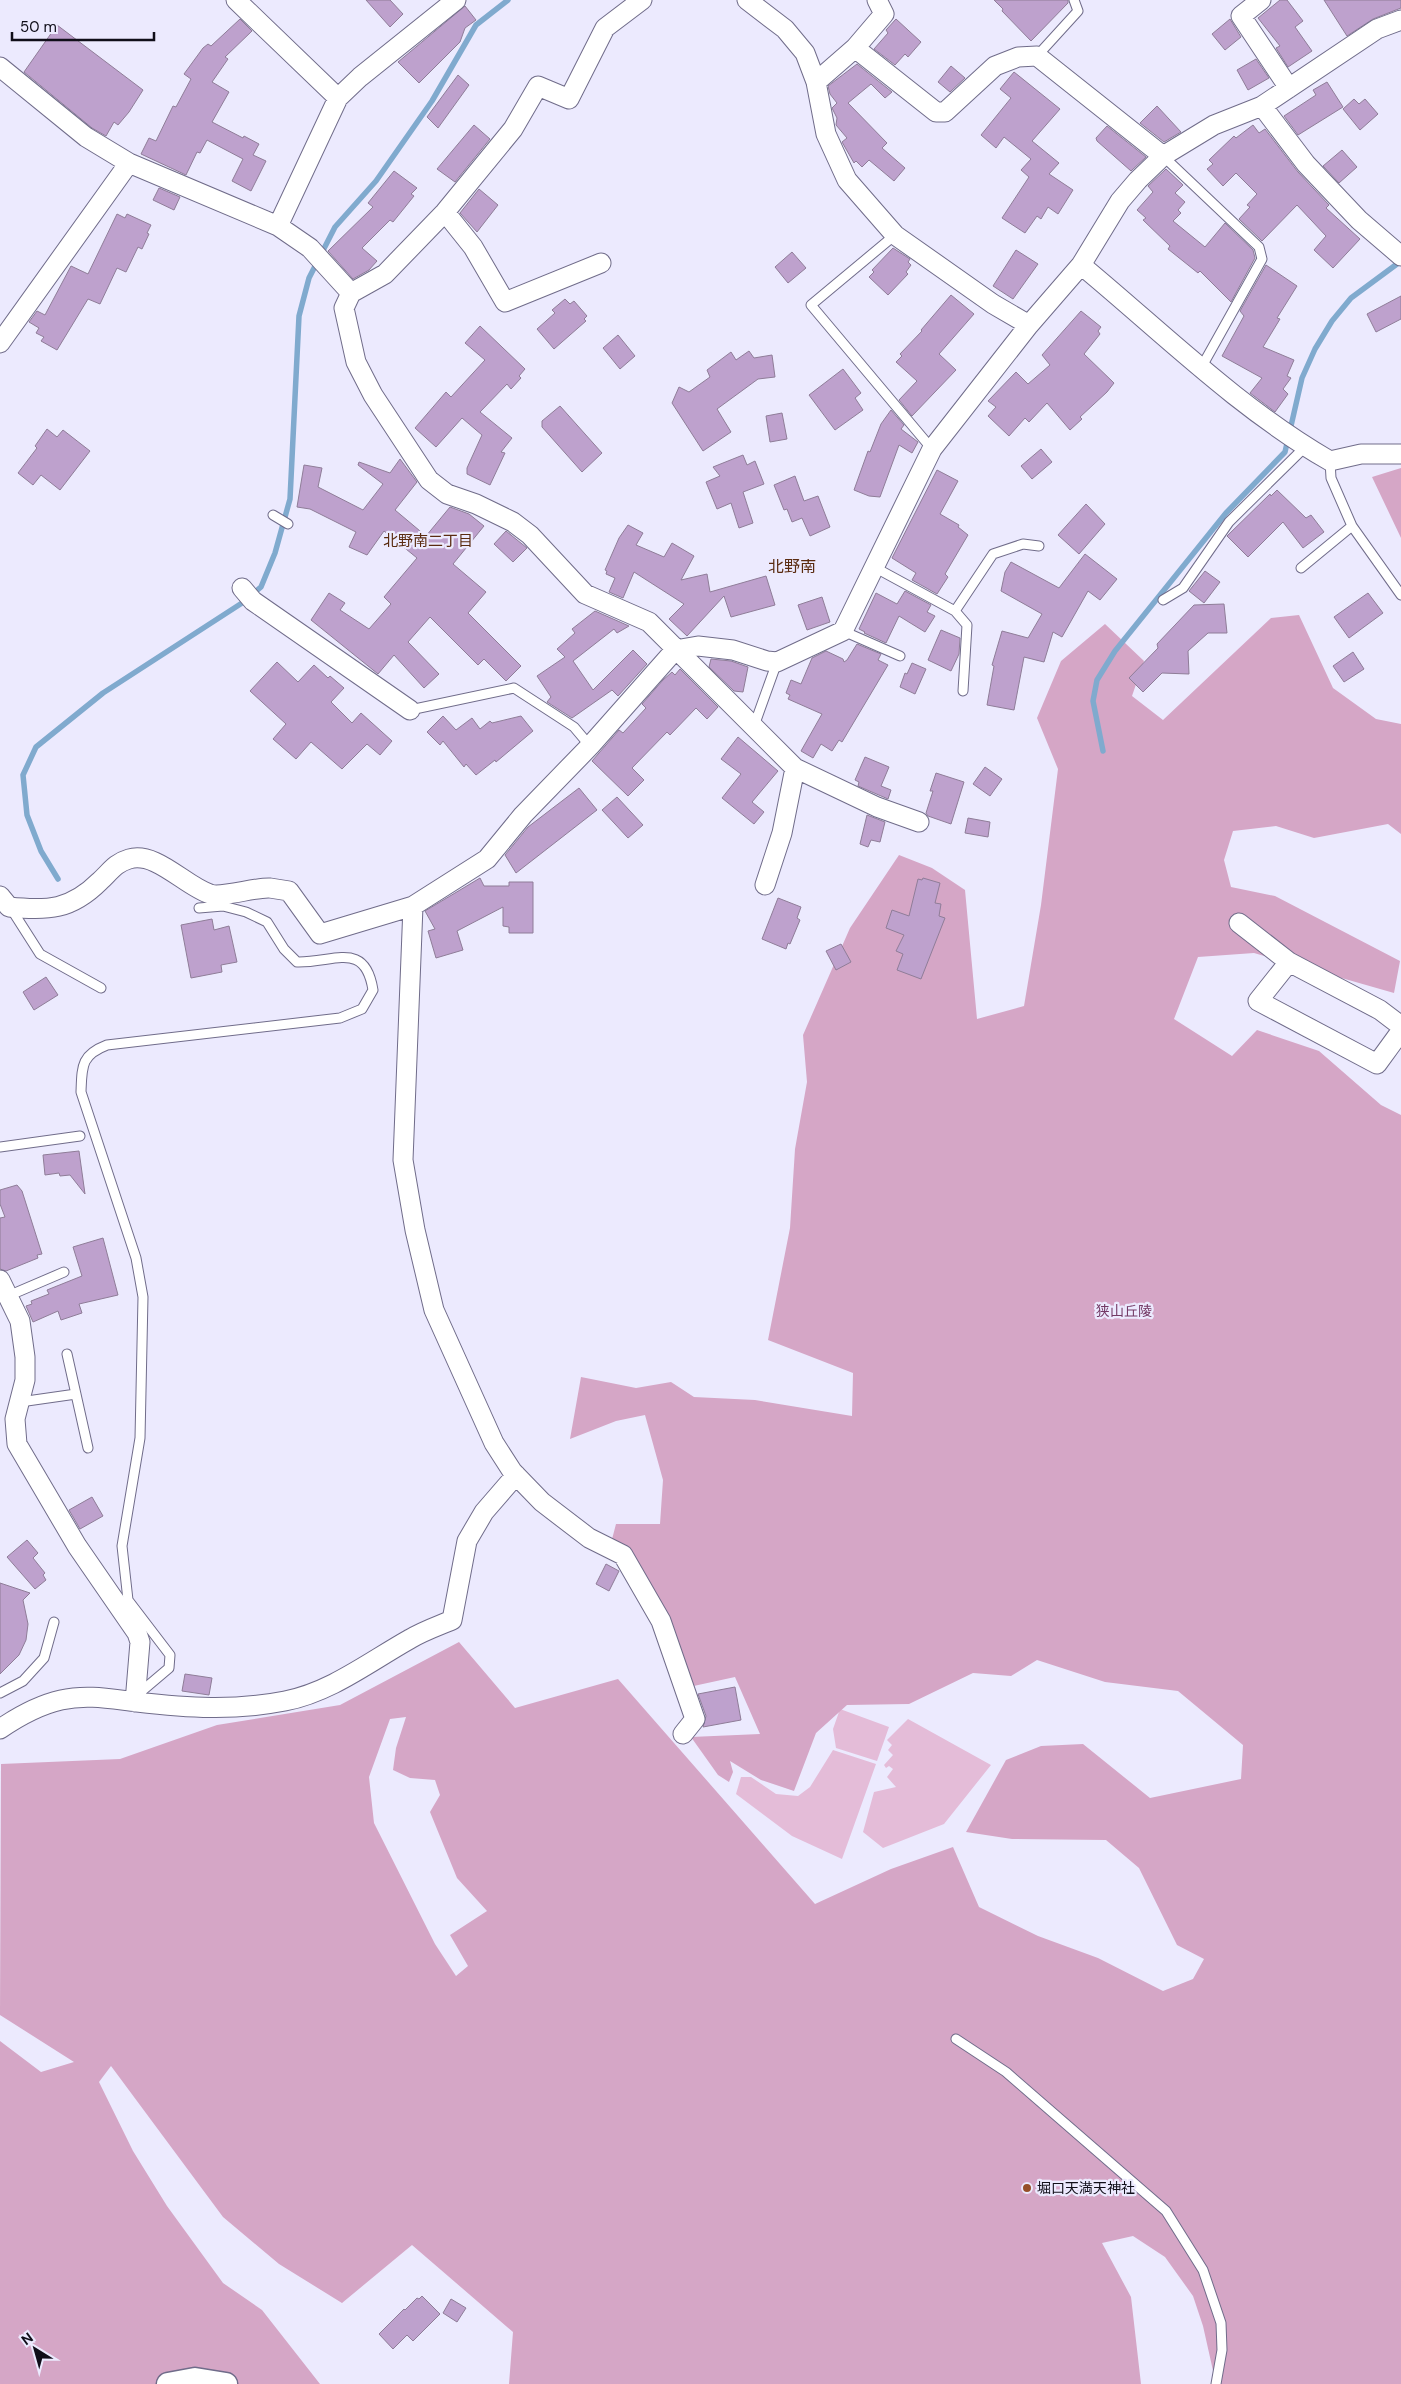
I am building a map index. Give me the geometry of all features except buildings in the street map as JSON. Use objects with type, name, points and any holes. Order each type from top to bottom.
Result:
[{"type":"street","points":[[236,0],[338,98]]},
{"type":"street","points":[[278,226],[338,98],[360,77],[456,0]]},
{"type":"street","points":[[642,0],[606,28],[569,99],[538,86],[513,129],[445,212],[385,274],[351,293],[344,308],[356,362],[373,395],[429,480],[447,494],[476,504],[513,522],[530,536],[585,594],[649,622],[675,650],[796,768],[877,807],[918,822]]},
{"type":"street","points":[[748,0],[785,29],[805,53],[816,82],[826,134],[847,180],[895,235],[994,304],[1029,324]]},
{"type":"street","points":[[816,82],[855,48],[884,14],[877,0]]},
{"type":"street","points":[[1261,0],[1241,16],[1289,88]]},
{"type":"street","points":[[5,902],[35,910],[58,908],[81,897],[100,882],[113,866],[130,858],[147,858],[211,895],[270,888],[289,892],[320,934],[413,906],[487,859],[522,815],[590,746],[675,650],[698,646],[732,650],[767,661],[777,662],[843,631],[932,449],[1029,324],[1081,265],[1120,201],[1138,180],[1163,156],[1214,125],[1262,106],[1377,29],[1401,20]]},
{"type":"street","points":[[855,48],[936,112],[945,112],[995,66],[1018,57],[1037,56],[1163,156]]},
{"type":"street","points":[[0,67],[86,137],[129,163],[278,226],[310,248],[351,293]]},
{"type":"street","points":[[1262,106],[1306,164],[1359,220],[1400,254]]},
{"type":"street","points":[[0,344],[129,163]]},
{"type":"street","points":[[445,212],[473,247],[505,302],[600,263]]},
{"type":"street","points":[[1081,265],[1150,322],[1200,368],[1294,439],[1330,460],[1361,454],[1401,454]]},
{"type":"street","points":[[247,594],[410,710]]},
{"type":"street","points":[[764,885],[782,833],[796,768]]},
{"type":"street","points":[[413,906],[404,1160],[415,1230],[434,1310],[494,1443],[516,1475],[542,1502],[589,1538],[623,1555],[661,1621],[692,1710],[695,1719],[683,1734]]},
{"type":"street","points":[[1239,923],[1288,962],[1380,1010],[1401,1026]]},
{"type":"street","points":[[1288,962],[1258,1001],[1377,1064],[1401,1031]]},
{"type":"street","points":[[4,1288],[20,1321],[25,1357],[25,1380],[14,1419],[17,1444],[77,1546],[136,1633],[140,1642],[136,1702]]},
{"type":"street","points":[[0,1729],[30,1711],[64,1699],[105,1697],[136,1702],[218,1709],[248,1708],[287,1701],[328,1686],[375,1661],[411,1638],[452,1620],[467,1541],[484,1512],[516,1475]]},
{"type":"street","points":[[168,2384],[195,2379],[226,2384]]},
{"type":"lane","points":[[1037,56],[1078,11],[1074,0]]},
{"type":"lane","points":[[1163,156],[1259,247],[1262,259],[1200,368]]},
{"type":"lane","points":[[895,235],[811,305],[932,449]]},
{"type":"lane","points":[[1163,600],[1183,588],[1229,522],[1294,439]]},
{"type":"lane","points":[[1330,460],[1331,478],[1352,526],[1401,595]]},
{"type":"lane","points":[[273,515],[288,524]]},
{"type":"lane","points":[[1300,568],[1352,526]]},
{"type":"lane","points":[[955,611],[993,554],[1023,544],[1038,546]]},
{"type":"lane","points":[[874,567],[955,611],[967,624],[963,691]]},
{"type":"lane","points":[[843,631],[900,656]]},
{"type":"lane","points":[[754,726],[777,662]]},
{"type":"lane","points":[[410,710],[514,688],[574,727],[590,746]]},
{"type":"lane","points":[[5,902],[40,954],[101,988]]},
{"type":"lane","points":[[136,1702],[143,1690],[169,1668],[170,1655],[128,1600],[122,1546],[140,1438],[144,1297],[136,1258],[81,1092],[82,1068],[92,1051],[107,1045],[340,1018],[362,1009],[373,990],[370,972],[362,962],[347,956],[313,962],[297,962],[284,949],[267,922],[246,912],[223,906],[199,908]]},
{"type":"lane","points":[[0,1147],[80,1136]]},
{"type":"lane","points":[[4,1288],[64,1272]]},
{"type":"lane","points":[[67,1354],[88,1448]]},
{"type":"lane","points":[[20,1402],[76,1394]]},
{"type":"lane","points":[[0,1693],[22,1681],[44,1658],[54,1622]]},
{"type":"lane","points":[[956,2038],[1006,2072],[1166,2211],[1203,2270],[1220,2322],[1222,2350],[1216,2384]]},
{"type":"shaded area","points":[[840,1709],[889,1727],[877,1761],[836,1748],[833,1729]]},
{"type":"shaded area","points":[[908,1719],[991,1765],[944,1824],[883,1848],[863,1832],[874,1792],[896,1787],[887,1777],[893,1769],[889,1766],[886,1768],[884,1765],[893,1755],[888,1750],[892,1745],[887,1740]]},
{"type":"shaded area","points":[[833,1750],[876,1764],[842,1859],[792,1836],[736,1794],[741,1777],[751,1777],[776,1794],[798,1796],[810,1787]]},
{"type":"green space","points":[[1401,468],[1401,538],[1372,477]]},
{"type":"green space","name":"狭山丘陵","points":[[1299,615],[1333,688],[1376,719],[1401,724],[1401,834],[1388,824],[1314,838],[1276,826],[1233,831],[1224,860],[1231,887],[1275,896],[1400,961],[1394,993],[1254,953],[1198,957],[1174,1019],[1232,1056],[1257,1030],[1319,1051],[1381,1105],[1401,1115],[1401,2384],[1216,2384],[1203,2326],[1193,2296],[1165,2257],[1133,2236],[1102,2243],[1131,2297],[1141,2384],[509,2384],[513,2332],[412,2245],[342,2303],[279,2264],[223,2217],[111,2066],[99,2082],[133,2151],[167,2206],[223,2283],[262,2310],[320,2384],[0,2384],[0,2041],[41,2072],[74,2062],[0,2015],[1,1764],[120,1759],[217,1725],[340,1705],[459,1642],[515,1708],[618,1679],[815,1904],[891,1869],[953,1847],[979,1907],[1038,1936],[1098,1958],[1163,1991],[1193,1979],[1204,1959],[1177,1945],[1139,1868],[1106,1840],[1012,1839],[966,1832],[1006,1760],[1041,1746],[1083,1744],[1150,1798],[1241,1779],[1243,1745],[1178,1691],[1105,1682],[1037,1660],[1011,1676],[973,1673],[909,1704],[847,1705],[816,1733],[794,1791],[761,1780],[730,1761],[733,1772],[729,1782],[718,1775],[691,1737],[760,1734],[735,1677],[689,1687],[611,1543],[616,1524],[660,1524],[663,1480],[645,1415],[616,1421],[570,1439],[581,1377],[636,1388],[671,1382],[694,1397],[755,1400],[852,1416],[853,1373],[768,1340],[790,1228],[795,1149],[807,1082],[803,1035],[850,928],[899,855],[932,868],[965,890],[977,1019],[1024,1006],[1041,905],[1058,769],[1037,718],[1061,661],[1105,624],[1144,661],[1132,696],[1163,720],[1271,618]],"holes":[[[406,1717],[396,1748],[393,1770],[410,1778],[435,1780],[440,1795],[430,1812],[457,1878],[487,1911],[450,1935],[468,1966],[456,1976],[435,1944],[374,1823],[369,1777],[390,1719]]]},
{"type":"waterway","points":[[58,879],[41,851],[27,815],[23,775],[36,747],[103,693],[242,603],[261,587],[275,553],[290,499],[299,316],[309,278],[335,227],[376,181],[432,101],[476,25],[508,0]]},
{"type":"waterway","points":[[1103,751],[1093,701],[1097,680],[1115,651],[1226,513],[1285,452],[1302,378],[1315,349],[1332,321],[1351,298],[1401,261]]},
{"type":"place","name":"堀口天満天神社","points":[[1027,2188]]},
{"type":"district","name":"北野南二丁目","points":[[428,541]]},
{"type":"district","name":"北野南","points":[[792,566]]}]
